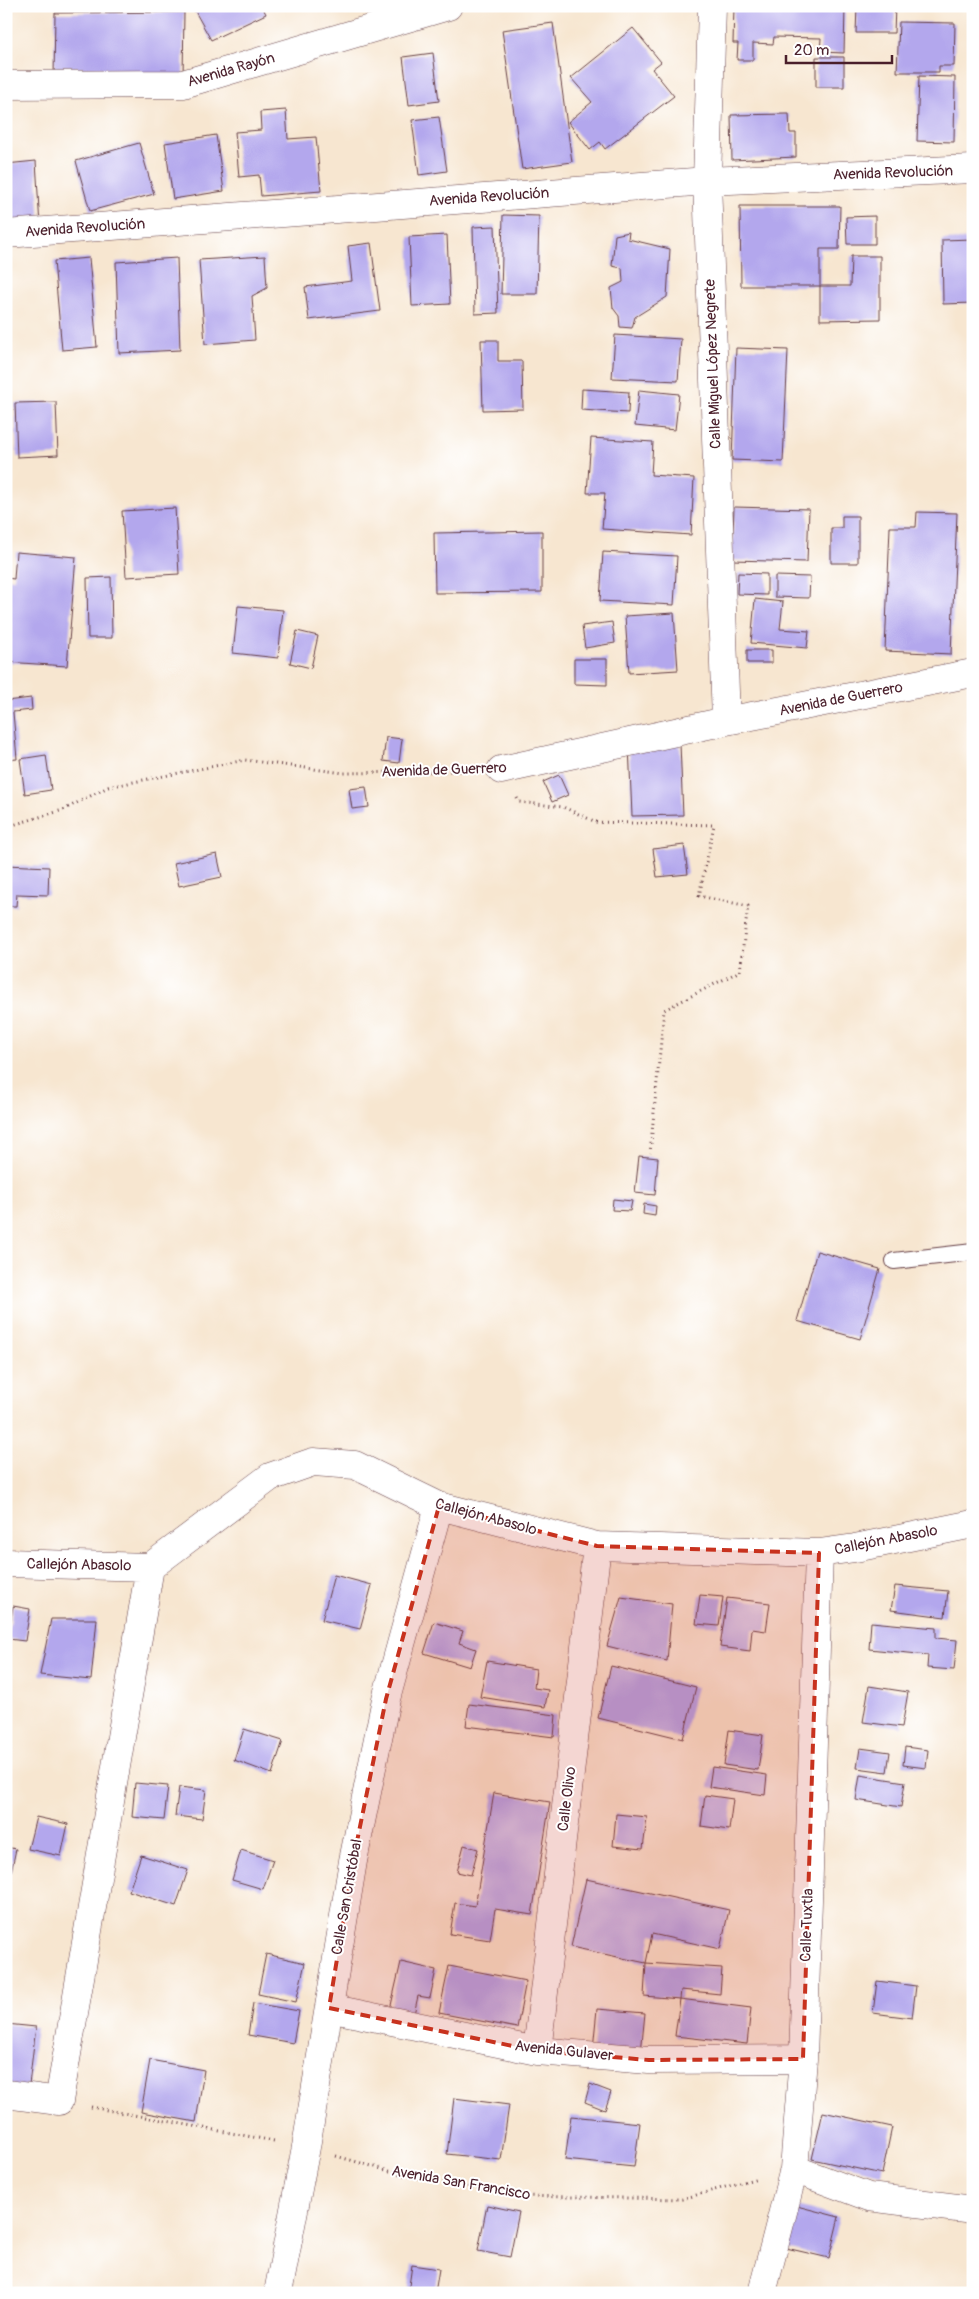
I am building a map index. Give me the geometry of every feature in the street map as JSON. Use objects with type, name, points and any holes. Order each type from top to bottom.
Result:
[{"type":"street","name":"Avenida Rayón","points":[[6,85],[183,84],[448,6]]},
{"type":"street","name":"Calle Miguel López Negrete","points":[[712,6],[707,181],[726,721]]},
{"type":"street","name":"Avenida Revolución","points":[[6,234],[707,181],[973,169]]},
{"type":"street","name":"Avenida de Guerrero","points":[[501,770],[726,721],[973,673]]},
{"type":"street","name":"Callejón Abasolo","points":[[6,1563],[150,1567],[270,1477],[313,1462],[355,1465],[439,1506],[597,1546],[819,1553],[855,1548],[973,1524]]},
{"type":"street","name":"Calle San Cristóbal","points":[[278,2293],[306,2148],[352,1861],[386,1699],[439,1506]]},
{"type":"street","name":"Calle Olivo","points":[[537,2051],[597,1546]]},
{"type":"street","name":"Calle Tuxtla","points":[[762,2293],[794,2168],[803,2059],[819,1553]]},
{"type":"street","points":[[6,2094],[59,2101],[150,1567]]},
{"type":"street","name":"Avenida Gulaver","points":[[328,2008],[537,2051],[649,2060],[803,2059]]},
{"type":"street","points":[[794,2168],[870,2197],[973,2210]]},
{"type":"lane","points":[[894,1261],[973,1252]]},
{"type":"path","name":"Avenida de Guerrero","points":[[6,827],[63,810],[108,787],[246,760],[344,773],[501,770]]},
{"type":"path","points":[[501,770],[519,802],[563,807],[596,822],[714,825],[699,896],[748,906],[740,971],[664,1010],[650,1153]]},
{"type":"path","name":"Avenida San Francisco","points":[[59,2101],[306,2148],[407,2176],[518,2196],[682,2199],[794,2168]]},
{"type":"highlighted area","points":[[439,1506],[597,1546],[819,1553],[803,2059],[649,2060],[537,2051],[329,2008],[353,1861],[386,1699]]},
{"type":"building","points":[[192,6],[262,6],[266,14],[211,40]]},
{"type":"building","points":[[734,6],[845,6],[844,53],[820,52],[821,38],[774,37],[773,44],[753,43],[753,60],[737,60],[738,43],[733,43]]},
{"type":"building","points":[[857,6],[895,6],[894,33],[856,33]]},
{"type":"building","points":[[184,12],[183,76],[54,76],[55,13]]},
{"type":"building","points":[[899,22],[955,23],[954,66],[939,66],[939,72],[897,72]]},
{"type":"building","points":[[553,23],[572,162],[522,169],[502,30]]},
{"type":"building","points":[[633,28],[661,62],[652,69],[674,96],[605,149],[600,142],[590,150],[568,122],[592,102],[571,78]]},
{"type":"building","points":[[433,53],[439,101],[409,105],[403,57]]},
{"type":"building","points":[[816,57],[844,57],[844,87],[816,87]]},
{"type":"building","points":[[919,76],[955,77],[954,142],[917,141]]},
{"type":"building","points":[[286,110],[288,139],[316,137],[321,191],[261,196],[259,175],[239,177],[235,132],[261,130],[260,112]]},
{"type":"building","points":[[789,114],[790,133],[796,133],[796,157],[732,160],[731,115]]},
{"type":"building","points":[[439,117],[447,171],[419,175],[412,120]]},
{"type":"building","points":[[216,135],[224,191],[173,199],[165,143]]},
{"type":"building","points":[[139,143],[154,194],[90,211],[76,161]]},
{"type":"building","points":[[36,161],[40,226],[6,229],[6,164]]},
{"type":"building","points":[[740,206],[840,206],[839,249],[820,249],[820,286],[741,286]]},
{"type":"building","points":[[503,215],[539,216],[537,294],[501,294]]},
{"type":"building","points":[[875,216],[875,244],[847,244],[846,217]]},
{"type":"building","points":[[495,226],[498,313],[475,314],[473,227]]},
{"type":"building","points":[[629,232],[628,239],[670,249],[667,297],[635,317],[632,328],[620,327],[619,316],[613,308],[611,288],[623,282],[622,268],[612,266],[615,235]]},
{"type":"building","points":[[447,235],[450,304],[412,306],[409,237]]},
{"type":"building","points":[[973,239],[973,303],[943,304],[942,240]]},
{"type":"building","points":[[371,243],[380,311],[309,320],[305,287],[352,281],[348,246]]},
{"type":"building","points":[[265,256],[267,288],[252,296],[255,340],[205,344],[199,260]]},
{"type":"building","points":[[851,256],[880,256],[880,319],[820,320],[820,286],[850,286]]},
{"type":"building","points":[[89,258],[97,347],[62,350],[54,261]]},
{"type":"building","points":[[177,258],[180,350],[119,353],[116,262]]},
{"type":"building","points":[[615,335],[681,339],[678,381],[612,378]]},
{"type":"building","points":[[481,340],[498,340],[498,361],[522,361],[523,409],[483,410]]},
{"type":"building","points":[[736,348],[788,350],[783,462],[732,460]]},
{"type":"building","points":[[582,389],[629,392],[628,413],[581,410]]},
{"type":"building","points":[[639,390],[679,394],[675,430],[635,426]]},
{"type":"building","points":[[56,402],[58,455],[17,457],[15,403]]},
{"type":"building","points":[[591,438],[653,442],[651,475],[694,478],[691,535],[602,529],[605,493],[587,493]]},
{"type":"building","points":[[734,507],[809,509],[807,562],[732,560]]},
{"type":"building","points":[[175,508],[179,574],[126,577],[122,511]]},
{"type":"building","points":[[917,512],[957,513],[951,654],[885,651],[890,527],[916,527]]},
{"type":"building","points":[[842,516],[858,516],[858,563],[831,563],[831,528],[842,528]]},
{"type":"building","points":[[542,531],[542,592],[435,593],[434,533]]},
{"type":"building","points":[[16,552],[76,557],[67,666],[6,662],[6,578],[14,579]]},
{"type":"building","points":[[603,552],[677,556],[674,605],[600,601]]},
{"type":"building","points":[[738,573],[767,574],[767,595],[737,594]]},
{"type":"building","points":[[775,576],[810,577],[809,598],[775,597]]},
{"type":"building","points":[[111,577],[112,638],[88,638],[87,578]]},
{"type":"building","points":[[755,599],[783,602],[780,629],[809,631],[807,648],[751,643]]},
{"type":"building","points":[[238,606],[283,610],[278,658],[233,653]]},
{"type":"building","points":[[674,613],[678,670],[629,673],[625,616]]},
{"type":"building","points":[[612,622],[615,643],[585,648],[582,626]]},
{"type":"building","points":[[297,631],[318,636],[311,668],[290,663]]},
{"type":"building","points":[[747,650],[772,650],[772,663],[747,663]]},
{"type":"building","points":[[574,659],[607,659],[607,685],[574,684]]},
{"type":"building","points":[[31,698],[32,710],[13,712],[17,759],[6,760],[6,701]]},
{"type":"building","points":[[386,737],[402,739],[399,763],[383,761]]},
{"type":"building","points":[[680,744],[683,815],[632,816],[629,745]]},
{"type":"building","points":[[46,755],[51,790],[25,794],[20,759]]},
{"type":"building","points":[[559,775],[568,795],[552,802],[543,782]]},
{"type":"building","points":[[366,787],[369,807],[352,809],[349,789]]},
{"type":"building","points":[[684,845],[688,874],[657,877],[653,849]]},
{"type":"building","points":[[217,854],[222,877],[179,886],[174,863]]},
{"type":"building","points":[[6,865],[49,867],[48,895],[17,894],[16,906],[6,906]]},
{"type":"building","points":[[639,1156],[658,1158],[655,1195],[635,1193]]},
{"type":"building","points":[[613,1199],[632,1201],[630,1211],[612,1210]]},
{"type":"building","points":[[644,1204],[656,1206],[655,1216],[643,1214]]},
{"type":"building","points":[[817,1251],[880,1269],[860,1339],[797,1321]]},
{"type":"building","points":[[334,1575],[372,1585],[360,1629],[322,1620]]},
{"type":"building","points":[[895,1586],[948,1591],[945,1617],[891,1610]]},
{"type":"building","points":[[700,1595],[723,1597],[719,1626],[696,1624]]},
{"type":"building","points":[[621,1597],[672,1604],[667,1661],[607,1646]]},
{"type":"building","points":[[727,1598],[770,1603],[766,1631],[752,1629],[750,1651],[720,1647]]},
{"type":"building","points":[[13,1606],[30,1609],[25,1641],[8,1639]]},
{"type":"building","points":[[51,1619],[97,1619],[91,1680],[40,1675]]},
{"type":"building","points":[[434,1622],[463,1631],[459,1643],[476,1649],[470,1667],[424,1653]]},
{"type":"building","points":[[871,1622],[936,1628],[936,1638],[957,1640],[954,1670],[927,1668],[928,1655],[869,1649]]},
{"type":"building","points":[[487,1661],[536,1669],[534,1688],[548,1690],[545,1707],[480,1697]]},
{"type":"building","points":[[611,1666],[696,1687],[683,1739],[598,1718]]},
{"type":"building","points":[[869,1686],[908,1692],[902,1727],[863,1722]]},
{"type":"building","points":[[469,1704],[556,1715],[554,1737],[466,1726]]},
{"type":"building","points":[[244,1729],[283,1741],[272,1774],[234,1760]]},
{"type":"building","points":[[729,1730],[763,1735],[758,1770],[724,1765]]},
{"type":"building","points":[[905,1747],[928,1750],[926,1768],[903,1765]]},
{"type":"building","points":[[860,1748],[890,1752],[887,1772],[857,1768]]},
{"type":"building","points":[[712,1767],[767,1775],[765,1795],[709,1787]]},
{"type":"building","points":[[860,1775],[905,1782],[901,1807],[856,1800]]},
{"type":"building","points":[[135,1783],[168,1786],[164,1820],[132,1817]]},
{"type":"building","points":[[179,1787],[206,1790],[202,1819],[175,1816]]},
{"type":"building","points":[[494,1793],[550,1802],[532,1915],[495,1909],[490,1940],[450,1934],[455,1903],[475,1906]]},
{"type":"building","points":[[705,1795],[733,1799],[729,1830],[701,1826]]},
{"type":"building","points":[[616,1814],[647,1817],[643,1849],[613,1846]]},
{"type":"building","points":[[36,1817],[68,1824],[61,1856],[28,1849]]},
{"type":"building","points":[[464,1845],[478,1849],[471,1875],[457,1872]]},
{"type":"building","points":[[6,1847],[16,1849],[10,1877],[6,1876]]},
{"type":"building","points":[[241,1850],[273,1860],[263,1889],[232,1880]]},
{"type":"building","points":[[141,1855],[188,1870],[176,1906],[129,1891]]},
{"type":"building","points":[[586,1879],[729,1910],[720,1949],[652,1934],[646,1963],[571,1947]]},
{"type":"building","points":[[266,1954],[305,1963],[296,2002],[258,1994]]},
{"type":"building","points":[[401,1962],[436,1970],[430,1998],[418,1996],[413,2019],[389,2014]]},
{"type":"building","points":[[646,1963],[722,1968],[720,1994],[681,1990],[680,1999],[644,1996]]},
{"type":"building","points":[[449,1966],[526,1981],[517,2028],[439,2013]]},
{"type":"building","points":[[877,1981],[916,1986],[912,2018],[873,2013]]},
{"type":"building","points":[[680,1999],[751,2008],[747,2044],[675,2036]]},
{"type":"building","points":[[253,2003],[299,2011],[293,2043],[248,2035]]},
{"type":"building","points":[[597,2009],[645,2013],[641,2053],[593,2049]]},
{"type":"building","points":[[6,2024],[36,2027],[28,2093],[6,2091]]},
{"type":"building","points":[[150,2060],[204,2070],[196,2122],[141,2112]]},
{"type":"building","points":[[590,2084],[611,2092],[605,2110],[585,2102]]},
{"type":"building","points":[[454,2098],[509,2105],[501,2160],[447,2154]]},
{"type":"building","points":[[823,2112],[892,2127],[882,2174],[812,2159]]},
{"type":"building","points":[[571,2116],[640,2123],[634,2167],[565,2160]]},
{"type":"building","points":[[487,2205],[519,2212],[510,2257],[478,2251]]},
{"type":"building","points":[[793,2205],[839,2217],[829,2258],[782,2247]]},
{"type":"building","points":[[412,2265],[439,2269],[435,2293],[408,2293]]}]
